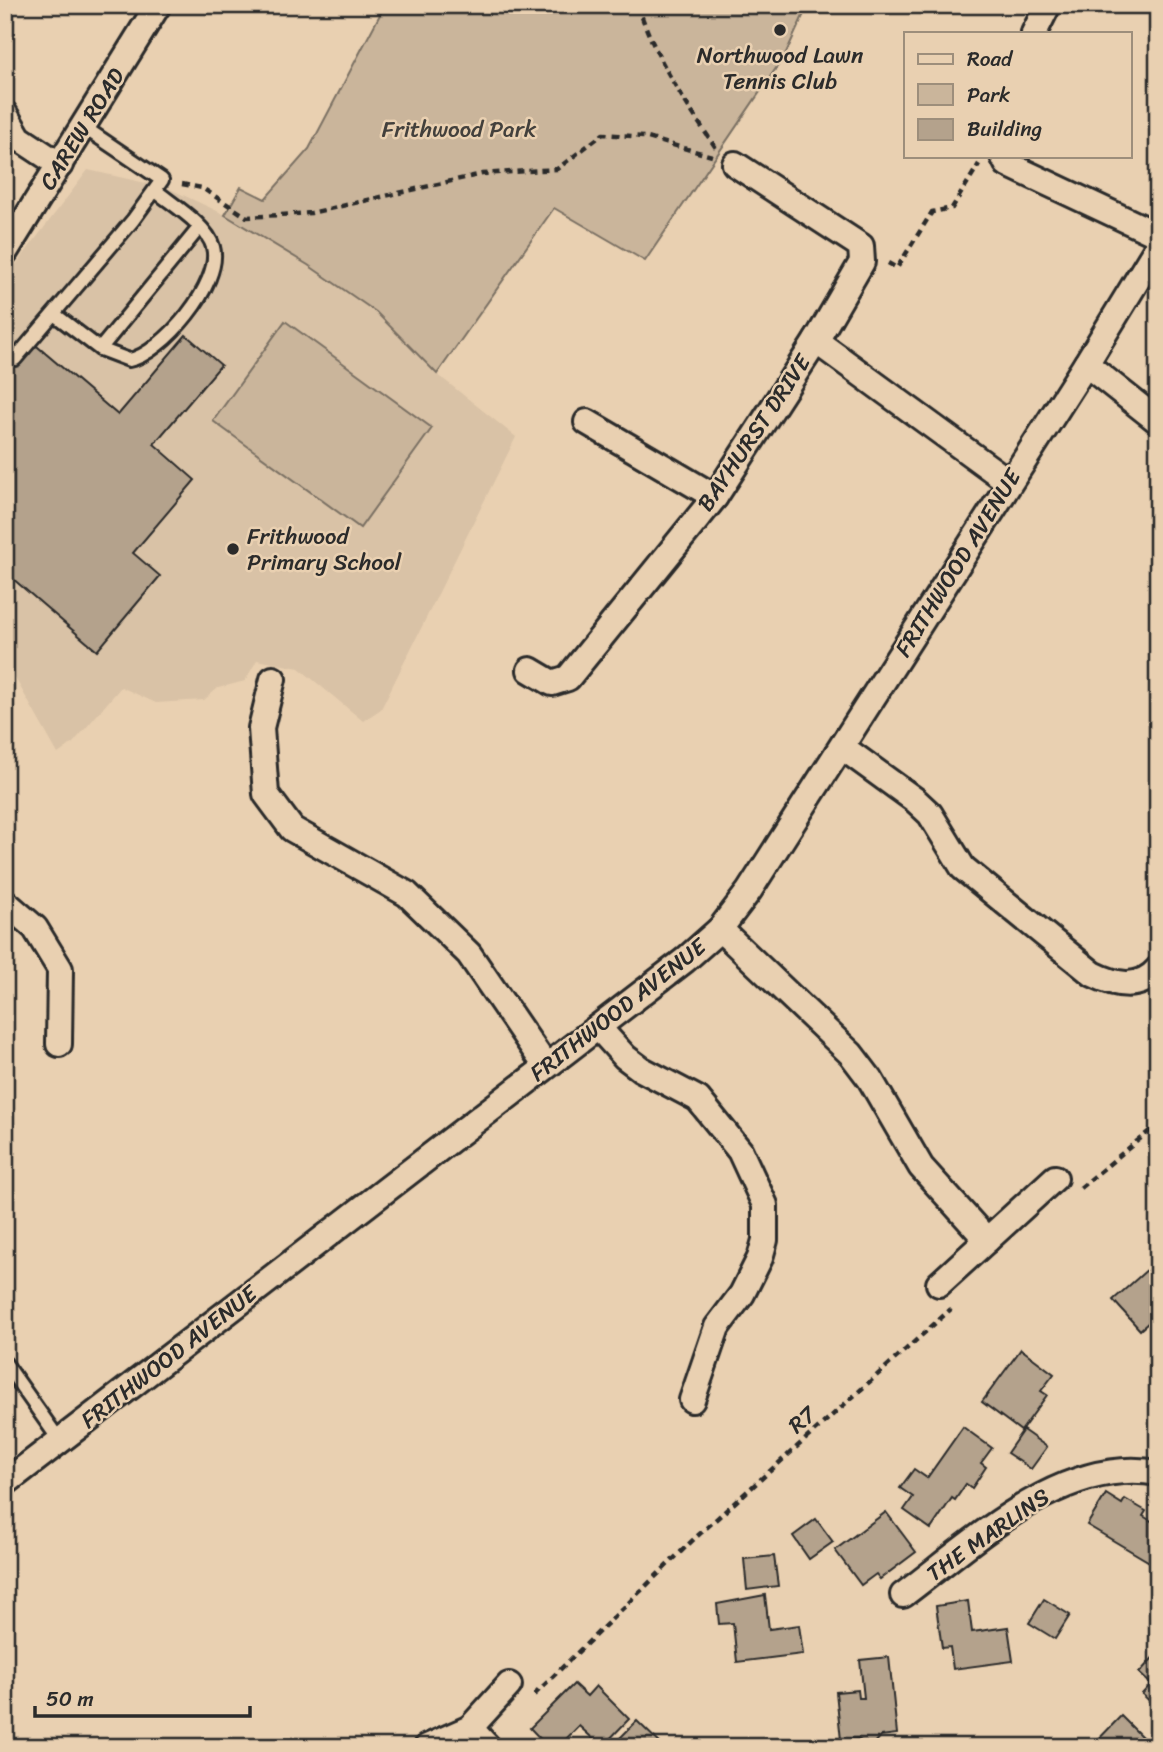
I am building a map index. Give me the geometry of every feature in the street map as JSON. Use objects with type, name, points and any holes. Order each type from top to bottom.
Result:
[{"type":"street","name":"CAREW ROAD","points":[[5,252],[85,128],[158,5]]},
{"type":"street","points":[[1034,32],[1048,5]]},
{"type":"street","points":[[5,114],[19,138],[60,165]]},
{"type":"street","points":[[1004,158],[1007,164],[1158,235]]},
{"type":"street","points":[[735,164],[861,246],[862,262],[816,341]]},
{"type":"street","name":"FRITHWOOD AVENUE","points":[[5,1483],[545,1065],[598,1027],[720,929],[842,747],[1158,246]]},
{"type":"street","name":"BAYHURST DRIVE","points":[[530,670],[552,683],[568,678],[715,497],[816,341],[1009,482]]},
{"type":"street","points":[[1086,364],[1158,421]]},
{"type":"street","points":[[587,422],[715,497]]},
{"type":"street","points":[[273,679],[261,728],[266,794],[292,829],[407,894],[469,954],[545,1065]]},
{"type":"street","points":[[842,747],[915,800],[930,814],[963,868],[1093,974],[1109,982],[1127,985],[1142,982],[1158,969]]},
{"type":"street","points":[[5,902],[35,928],[60,969],[60,1044]]},
{"type":"street","points":[[720,929],[850,1054],[870,1079],[921,1167],[987,1240]]},
{"type":"street","points":[[598,1027],[625,1057],[641,1069],[698,1100],[740,1151],[765,1205],[765,1240],[760,1258],[743,1294],[717,1327],[692,1400]]},
{"type":"street","points":[[939,1283],[1055,1178]]},
{"type":"street","name":"THE MARLINS","points":[[903,1595],[1034,1499],[1090,1476],[1142,1470],[1158,1473]]},
{"type":"street","points":[[427,1747],[470,1728],[509,1685]]},
{"type":"street","points":[[470,1728],[488,1747]]},
{"type":"lane","points":[[54,314],[100,349],[129,360],[153,352],[204,292],[215,263],[212,246],[159,185],[85,128]]},
{"type":"lane","points":[[15,359],[159,185]]},
{"type":"lane","points":[[100,349],[199,228]]},
{"type":"lane","points":[[5,1363],[60,1441]]},
{"type":"path","points":[[159,185],[202,188],[247,217],[311,213],[482,174],[557,169],[603,134],[644,137],[723,159],[688,107],[646,29],[638,5]]},
{"type":"path","points":[[861,246],[897,268],[932,212],[952,208],[983,158]]},
{"type":"path","points":[[1079,1189],[1158,1124]]},
{"type":"path","name":"R7","points":[[530,1698],[694,1539],[960,1301]]},
{"type":"shaded area","name":"Frithwood Primary School","points":[[88,170],[168,188],[260,231],[376,312],[437,374],[516,437],[381,709],[363,721],[299,668],[257,660],[245,681],[218,688],[204,700],[156,703],[121,687],[73,743],[58,754],[5,660],[5,279]]},
{"type":"green space","name":"Frithwood Park","points":[[385,5],[808,5],[785,55],[645,261],[554,208],[437,374],[376,312],[308,265],[225,215],[241,187],[265,199],[309,149]]},
{"type":"green space","points":[[285,321],[432,428],[360,528],[213,421]]},
{"type":"building","points":[[186,335],[221,365],[154,444],[195,480],[133,553],[160,576],[97,651],[5,572],[5,373],[32,342],[118,415]]},
{"type":"building","points":[[1158,1260],[1158,1314],[1140,1330],[1113,1300]]},
{"type":"building","points":[[1021,1349],[1054,1374],[1041,1391],[1047,1395],[1021,1431],[982,1402]]},
{"type":"building","points":[[963,1427],[992,1448],[981,1463],[986,1467],[972,1488],[966,1484],[955,1500],[952,1498],[931,1529],[904,1510],[913,1497],[900,1488],[914,1469],[927,1478]]},
{"type":"building","points":[[1023,1430],[1047,1447],[1031,1469],[1007,1453]]},
{"type":"building","points":[[1106,1494],[1122,1504],[1125,1499],[1146,1511],[1143,1516],[1158,1525],[1158,1567],[1087,1525]]},
{"type":"building","points":[[886,1512],[916,1552],[880,1579],[876,1574],[861,1585],[835,1550]]},
{"type":"building","points":[[816,1519],[833,1542],[809,1559],[793,1536]]},
{"type":"building","points":[[774,1556],[778,1586],[747,1590],[744,1559]]},
{"type":"building","points":[[765,1595],[769,1629],[799,1625],[803,1654],[737,1662],[733,1623],[719,1624],[717,1604]]},
{"type":"building","points":[[1044,1599],[1070,1615],[1055,1639],[1029,1623]]},
{"type":"building","points":[[968,1601],[972,1632],[1008,1627],[1013,1661],[953,1669],[950,1647],[942,1648],[936,1606]]},
{"type":"building","points":[[1158,1652],[1158,1709],[1142,1694],[1151,1684],[1139,1673]]},
{"type":"building","points":[[889,1657],[897,1734],[881,1736],[875,1743],[865,1744],[857,1738],[841,1740],[836,1692],[858,1690],[859,1698],[864,1698],[860,1660]]},
{"type":"building","points":[[574,1684],[587,1696],[596,1686],[629,1719],[602,1747],[579,1726],[558,1747],[548,1747],[530,1728]]},
{"type":"building","points":[[1158,1713],[1158,1732],[1149,1723]]},
{"type":"building","points":[[1121,1716],[1152,1747],[1091,1747]]},
{"type":"building","points":[[637,1721],[664,1747],[611,1747]]},
{"type":"place","name":"Northwood Lawn Tennis Club","points":[[780,30]]},
{"type":"place","name":"Frithwood Primary School","points":[[233,549]]}]
